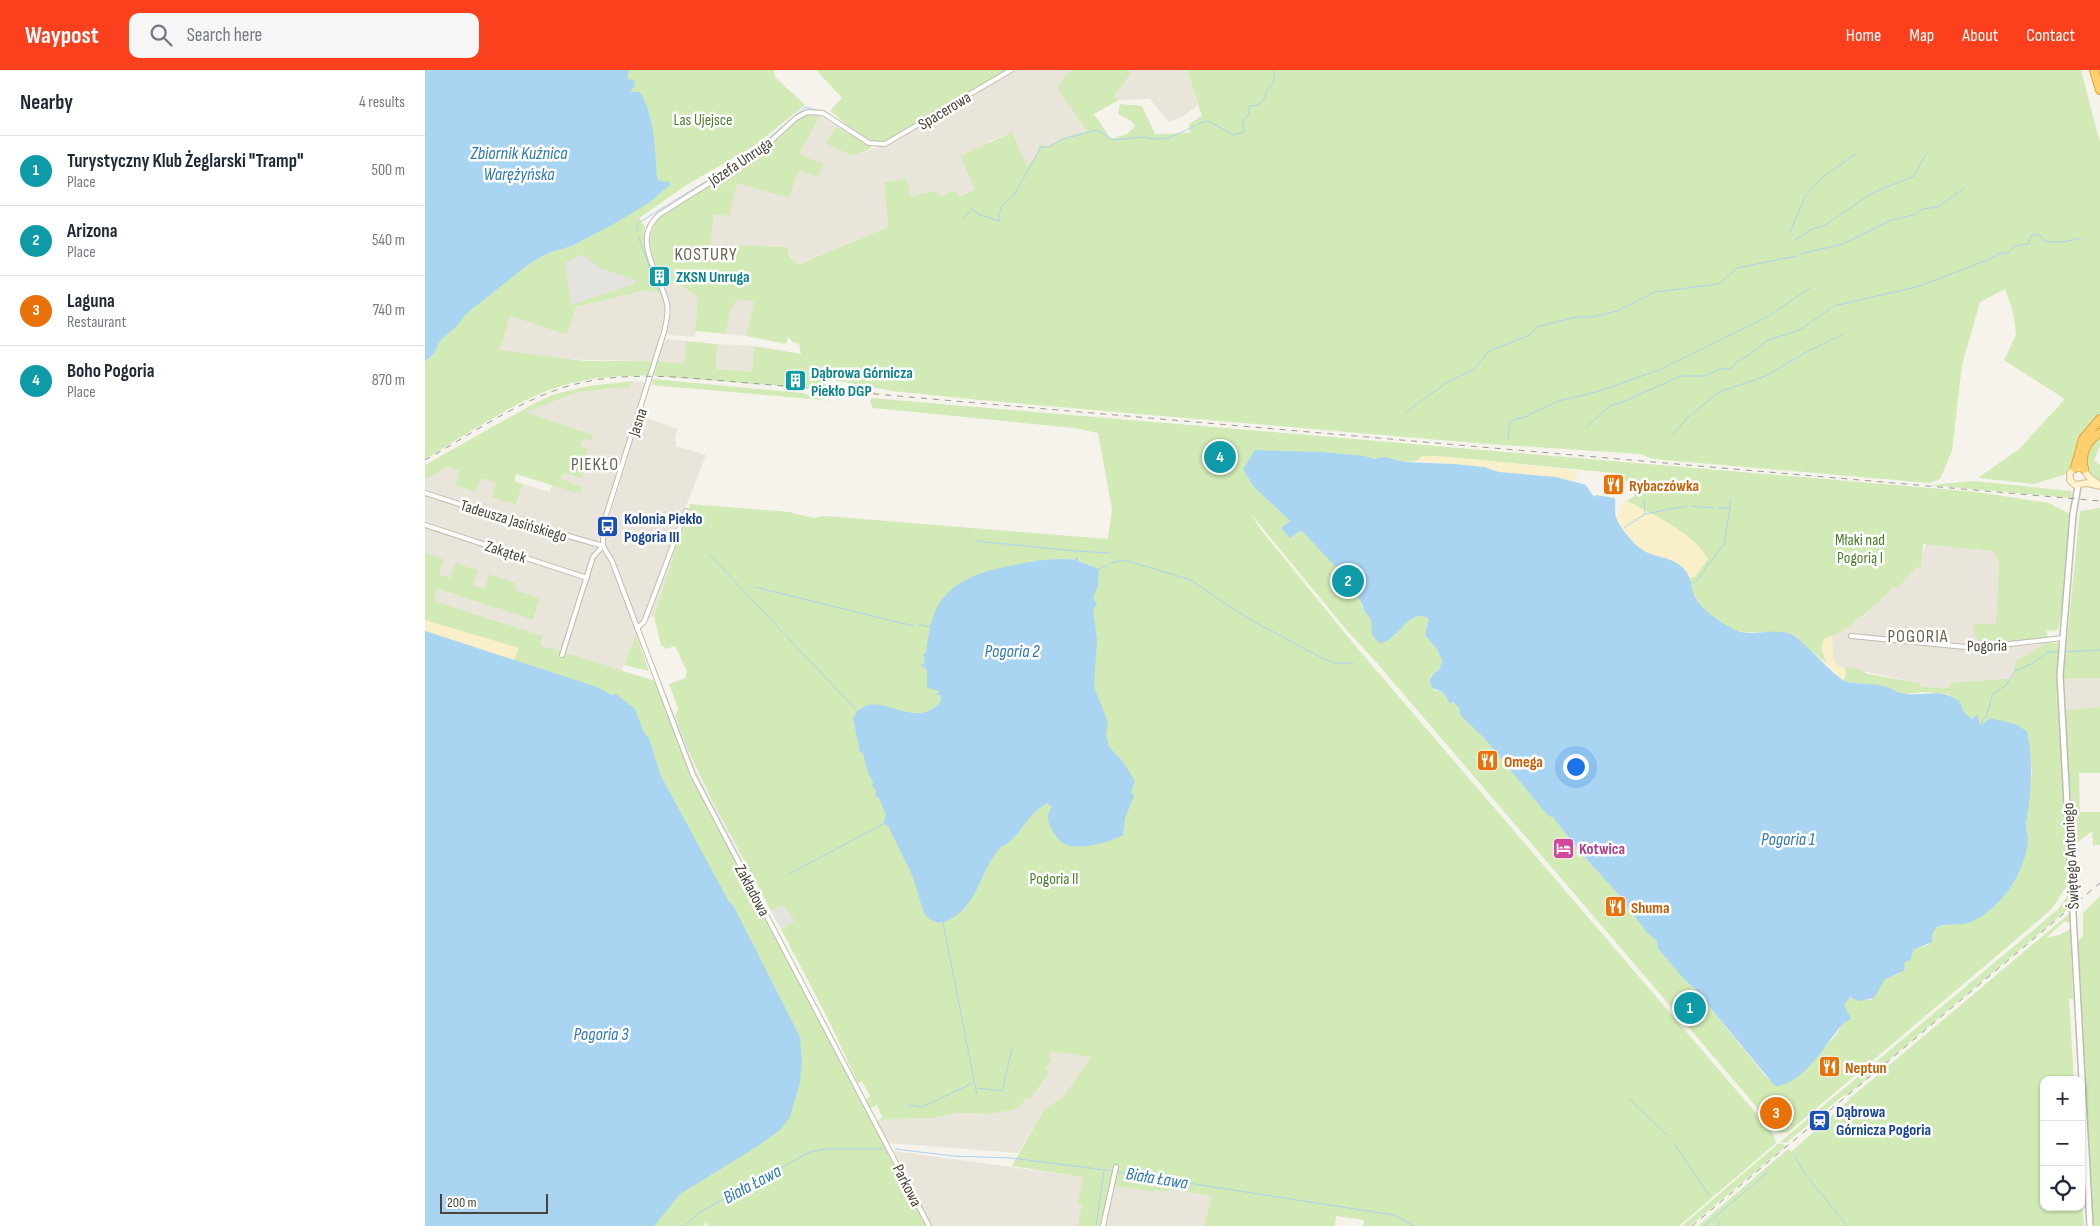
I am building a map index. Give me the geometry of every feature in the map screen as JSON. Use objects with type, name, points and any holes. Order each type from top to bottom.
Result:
[{"type":"highway","points":[[2094,70],[2100,90]]},
{"type":"highway","points":[[2082,471],[2083,439],[2100,419]]},
{"type":"highway","points":[[2082,471],[2086,446],[2100,433]]},
{"type":"main road","points":[[2071,471],[2082,471],[2100,485],[2072,483],[2069,477],[2071,471]]},
{"type":"main road","points":[[2081,485],[2082,471]]},
{"type":"street","name":"Spacerowa","points":[[875,144],[885,144],[895,140],[1011,70]]},
{"type":"street","name":"Józefa Unruga","points":[[655,272],[646,242],[648,230],[653,220],[760,151],[799,116],[810,112],[823,114],[875,144]]},
{"type":"street","name":"Jasna","points":[[561,655],[595,554],[603,546],[603,527],[666,324],[667,304],[655,272]]},
{"type":"street","name":"Świętego Antoniego","points":[[2081,485],[2074,509],[2061,655],[2061,696],[2090,1226]]},
{"type":"street","name":"Tadeusza Jasińskiego","points":[[425,492],[546,532],[555,532],[603,546]]},
{"type":"street","points":[[637,628],[644,622],[686,511]]},
{"type":"street","name":"Zakątek","points":[[425,525],[587,578]]},
{"type":"street","name":"Zakładowa","points":[[603,546],[612,561],[693,775],[886,1144]]},
{"type":"street","name":"Pogoria","points":[[1851,636],[1976,648],[2063,638]]},
{"type":"street","name":"Parkowa","points":[[886,1144],[929,1226]]},
{"type":"street","points":[[1103,1226],[1116,1167]]},
{"type":"shaded area","points":[[1015,70],[1071,70],[1058,87],[1087,131],[1064,137],[1048,147],[1027,168],[1012,132],[992,140],[986,144],[975,189],[959,197],[956,190],[941,196],[909,197],[907,179],[884,182],[888,227],[796,265],[785,247],[738,245],[724,252],[710,251],[714,214],[737,183],[789,198],[799,170],[823,164],[799,154],[820,116],[836,126],[826,144],[853,156],[894,141]]},
{"type":"shaded area","points":[[1128,70],[1187,70],[1198,105],[1182,117],[1169,122],[1150,99],[1119,100],[1114,97],[1131,73]]},
{"type":"shaded area","points":[[581,254],[600,268],[635,280],[633,284],[571,305],[565,263]]},
{"type":"shaded area","points":[[672,283],[685,286],[698,299],[695,337],[670,335],[667,332],[671,311],[664,286]]},
{"type":"shaded area","points":[[647,290],[662,294],[666,311],[652,363],[643,361],[560,359],[500,351],[510,316],[567,335],[576,307]]},
{"type":"shaded area","points":[[737,299],[754,302],[746,336],[726,334],[730,311]]},
{"type":"shaded area","points":[[668,339],[686,341],[684,364],[658,361],[664,342]]},
{"type":"shaded area","points":[[717,344],[754,346],[752,372],[716,369]]},
{"type":"shaded area","points":[[632,381],[647,382],[601,527],[600,539],[593,545],[596,549],[584,575],[561,652],[540,645],[542,636],[434,601],[438,589],[533,620],[540,598],[514,590],[516,583],[489,574],[484,589],[473,585],[455,563],[450,578],[439,574],[444,559],[425,553],[425,480],[446,467],[459,471],[455,485],[476,492],[480,478],[496,483],[492,497],[517,505],[523,484],[550,492],[552,485],[580,494],[582,487],[561,480],[563,473],[582,479],[580,471],[585,457],[581,446],[582,439],[591,441],[593,435],[525,412],[578,392],[630,387]]},
{"type":"shaded area","points":[[643,417],[678,429],[675,437],[676,446],[706,455],[684,511],[687,513],[654,616],[637,623],[608,550],[604,534],[640,418]]},
{"type":"shaded area","points":[[1926,544],[1992,551],[1999,560],[1996,624],[1976,624],[1975,637],[1984,650],[2047,643],[2015,661],[2013,678],[1950,683],[1950,688],[1921,687],[1920,683],[1838,666],[1833,657],[1832,637],[1835,633],[1857,621],[1917,567]]},
{"type":"shaded area","points":[[600,552],[608,557],[637,634],[621,671],[564,653],[595,558]]},
{"type":"shaded area","points":[[659,676],[696,771],[755,884],[753,885],[694,773],[657,677]]},
{"type":"shaded area","points":[[2100,678],[2100,707],[2064,710],[2063,679]]},
{"type":"shaded area","points":[[784,905],[794,921],[781,929],[771,911]]},
{"type":"shaded area","points":[[1051,1051],[1092,1057],[1063,1097],[1044,1109],[1018,1153],[889,1143],[877,1121],[934,1118],[956,1113],[991,1114],[1018,1109],[1027,1096],[1030,1098],[1048,1072],[1045,1068]]},
{"type":"shaded area","points":[[894,1151],[1084,1177],[1077,1203],[1082,1205],[1077,1226],[932,1226]]},
{"type":"shaded area","points":[[1114,1186],[1154,1192],[1155,1190],[1168,1192],[1169,1189],[1212,1196],[1204,1226],[1105,1226]]},
{"type":"green space","name":"Las Ujejsce","points":[[618,70],[774,70],[775,77],[805,105],[754,146],[688,184],[639,218],[645,227],[644,244],[648,261],[662,294],[647,290],[576,307],[567,335],[510,316],[500,350],[585,361],[647,361],[652,363],[649,375],[594,379],[572,383],[544,392],[491,419],[425,459],[425,361],[433,355],[440,341],[457,326],[466,314],[529,264],[548,253],[572,246],[636,210]]},
{"type":"green space","points":[[816,70],[1007,70],[883,143],[875,142],[861,135],[830,111],[842,98]]},
{"type":"green space","points":[[1071,70],[1128,70],[1131,73],[1114,97],[1119,100],[1094,114],[1111,139],[1127,134],[1135,126],[1131,121],[1118,114],[1120,104],[1142,106],[1155,134],[1190,133],[1189,124],[1202,116],[1187,70],[2081,70],[2100,143],[2100,417],[2076,463],[2066,474],[2034,484],[1978,478],[2019,449],[2065,399],[2004,360],[2016,335],[2013,312],[2005,289],[1980,302],[1962,365],[1952,451],[1940,479],[1929,483],[1653,459],[1640,454],[1475,443],[991,401],[892,391],[823,378],[824,384],[885,394],[654,376],[658,361],[684,364],[686,341],[717,344],[716,369],[752,372],[754,346],[801,354],[799,343],[794,343],[788,337],[786,344],[746,336],[754,302],[737,299],[730,311],[726,334],[695,331],[698,299],[682,286],[669,284],[664,286],[651,251],[651,234],[654,225],[660,217],[760,154],[798,120],[808,115],[820,116],[799,154],[823,164],[818,177],[799,170],[789,198],[737,183],[729,216],[714,214],[710,251],[724,252],[738,245],[785,247],[789,249],[788,254],[797,265],[888,227],[884,182],[907,179],[910,197],[934,191],[941,196],[956,190],[959,197],[975,189],[960,156],[1012,132],[1027,167],[1035,157],[1040,144],[1048,147],[1064,137],[1087,131],[1057,87]]},
{"type":"green space","points":[[836,126],[871,147],[870,149],[853,156],[825,144]]},
{"type":"green space","points":[[653,379],[802,393],[836,404],[822,400],[652,385]]},
{"type":"green space","points":[[632,381],[630,387],[578,392],[526,412],[593,435],[591,441],[582,439],[581,446],[589,449],[581,470],[584,472],[582,479],[564,473],[561,479],[582,487],[580,494],[516,474],[514,481],[523,484],[516,505],[492,497],[496,483],[481,478],[476,492],[455,485],[459,471],[447,467],[425,480],[425,465],[535,403],[555,394],[589,386]]},
{"type":"green space","points":[[872,398],[1977,492],[2049,503],[2070,514],[2062,608],[2058,630],[2046,631],[2048,638],[1981,645],[1975,635],[1974,627],[1975,624],[1996,624],[1999,560],[1992,551],[1923,544],[1921,567],[1917,567],[1897,588],[1894,587],[1842,631],[1825,638],[1821,647],[1827,664],[1793,635],[1786,633],[1742,632],[1732,629],[1708,613],[1693,593],[1689,578],[1695,577],[1696,543],[1663,520],[1627,501],[1634,496],[1635,483],[1624,481],[1625,474],[1450,457],[1423,456],[1417,461],[1404,462],[1385,457],[1374,459],[1321,452],[1295,453],[1265,450],[1252,454],[1244,471],[1253,486],[1290,521],[1281,528],[1290,538],[1300,531],[1303,532],[1339,568],[1359,598],[1364,611],[1391,639],[1413,618],[1423,616],[1429,619],[1425,635],[1437,649],[1442,661],[1439,670],[1430,677],[1433,690],[1443,692],[1451,704],[1453,702],[1459,708],[1460,715],[1485,739],[1543,810],[1552,816],[1581,853],[1619,895],[1647,933],[1657,941],[1658,949],[1694,988],[1767,1078],[1798,1076],[1837,1034],[1842,1024],[1850,1019],[1844,1005],[1848,998],[1871,1000],[1885,979],[1901,973],[1905,962],[1911,960],[1912,950],[1928,945],[1933,939],[1933,933],[1937,927],[1972,921],[1996,905],[2009,889],[2020,867],[2028,841],[2026,827],[2032,771],[2027,731],[2014,724],[1981,726],[1977,716],[1972,719],[1962,713],[1957,700],[1948,694],[1924,692],[1903,694],[1883,686],[1845,682],[1843,681],[1846,674],[1844,667],[1859,669],[1868,674],[1920,683],[1921,687],[1950,688],[1950,683],[2013,678],[2015,661],[2047,643],[2058,643],[2058,694],[2056,696],[2059,699],[2067,886],[2046,914],[1787,1133],[1778,1132],[1377,663],[1344,627],[1251,514],[1261,530],[1357,648],[1773,1133],[1776,1143],[1679,1226],[1363,1226],[1364,1220],[1336,1216],[1335,1226],[1204,1226],[1212,1196],[1169,1189],[1168,1192],[1155,1190],[1154,1192],[1114,1186],[1115,1181],[1112,1180],[1101,1226],[1077,1226],[1082,1205],[1077,1204],[1083,1177],[1012,1166],[1044,1109],[1063,1097],[1091,1057],[1051,1051],[1049,1057],[1052,1060],[1045,1068],[1049,1072],[1030,1099],[1027,1097],[1018,1109],[991,1114],[956,1113],[934,1118],[877,1121],[882,1117],[877,1105],[870,1108],[866,1100],[870,1096],[862,1081],[858,1083],[827,1017],[781,929],[794,921],[784,905],[771,911],[696,768],[675,718],[678,708],[669,684],[685,678],[687,671],[675,646],[666,649],[661,645],[654,616],[690,504],[789,512],[813,518],[826,516],[1108,539],[1112,509],[1098,433],[1075,428],[873,408],[870,402]],"holes":[[[1076,556],[1077,561],[1099,569],[1030,562],[1056,559],[1076,560]]]},
{"type":"green space","points":[[2100,435],[2100,446],[2094,460],[2100,465],[2100,483],[2093,479],[2085,467],[2089,445]]},
{"type":"green space","points":[[1974,481],[2071,491],[2072,498],[1930,485]]},
{"type":"green space","points":[[2100,508],[2100,678],[2063,679],[2080,511]]},
{"type":"green space","name":"Pogoria 3","points":[[425,553],[444,559],[439,574],[450,578],[455,563],[478,570],[473,585],[484,589],[489,574],[516,583],[515,590],[540,598],[533,620],[438,589],[434,601],[543,636],[540,645],[655,681],[692,777],[926,1226],[707,1226],[707,1222],[703,1226],[425,1226]]},
{"type":"green space","points":[[636,635],[637,637],[649,671],[624,665]]},
{"type":"green space","points":[[2100,707],[2100,773],[2079,773],[2080,812],[2100,812],[2100,845],[2093,845],[2092,831],[2073,846],[2064,710]]},
{"type":"green space","points":[[2068,895],[2069,908],[1846,1096],[1844,1095],[1786,1143],[1780,1142],[2058,909]]},
{"type":"green space","points":[[2100,896],[2100,1226],[2092,1226],[2085,1076],[2083,1076],[2076,944],[2083,936],[2083,913]]},
{"type":"green space","points":[[2070,913],[2070,921],[2067,923],[2065,921],[2046,938],[2059,935],[2070,929],[2073,999],[2069,999],[2074,1076],[2040,1076],[2040,1211],[2083,1211],[2084,1226],[1698,1226],[1788,1149],[1791,1152],[1849,1099]]},
{"type":"green space","points":[[1779,1143],[1786,1146],[1690,1226],[1682,1226]]},
{"type":"sand","points":[[1422,456],[1450,457],[1578,471],[1574,482],[1556,477],[1499,472],[1484,467],[1417,461]]},
{"type":"sand","points":[[1627,501],[1683,533],[1702,550],[1708,559],[1695,577],[1689,578],[1679,565],[1647,553],[1633,543],[1616,518]]},
{"type":"sand","points":[[425,620],[519,648],[514,660],[425,631]]},
{"type":"sand","points":[[1832,637],[1833,657],[1838,666],[1844,667],[1846,674],[1843,681],[1827,664],[1821,647],[1825,638]]},
{"type":"water","name":"Zbiornik Kuźnica Warężyńska","points":[[425,70],[629,70],[627,79],[634,80],[635,86],[630,92],[640,92],[649,112],[655,144],[657,177],[659,181],[671,184],[650,202],[617,222],[572,246],[548,253],[529,264],[466,314],[457,326],[440,341],[433,355],[425,361]]},
{"type":"water","name":"Pogoria 1","points":[[1255,450],[1321,452],[1364,456],[1374,459],[1385,457],[1404,462],[1484,467],[1499,472],[1556,477],[1586,485],[1594,497],[1596,495],[1615,498],[1616,517],[1629,537],[1644,551],[1681,566],[1689,576],[1694,595],[1701,605],[1711,615],[1733,629],[1748,633],[1779,632],[1793,635],[1842,680],[1884,686],[1909,694],[1944,694],[1959,701],[1963,711],[1972,719],[1977,715],[1981,726],[1990,718],[2015,724],[2027,731],[2031,766],[2026,825],[2028,840],[2026,852],[2017,877],[2010,889],[1982,916],[1967,923],[1937,927],[1933,933],[1932,942],[1913,950],[1911,960],[1905,962],[1904,971],[1885,979],[1874,998],[1859,1001],[1850,997],[1844,1005],[1851,1019],[1842,1025],[1813,1063],[1795,1079],[1775,1086],[1694,988],[1658,949],[1657,941],[1647,933],[1619,895],[1581,853],[1552,816],[1550,817],[1543,810],[1485,739],[1460,715],[1459,708],[1453,702],[1450,704],[1443,692],[1432,688],[1431,678],[1439,670],[1442,661],[1437,649],[1425,635],[1429,619],[1422,616],[1415,617],[1409,620],[1392,637],[1379,643],[1372,635],[1371,619],[1364,611],[1349,581],[1303,532],[1300,531],[1290,538],[1281,528],[1290,521],[1253,486],[1243,469]]},
{"type":"water","name":"Pogoria 2","points":[[1077,556],[1078,561],[1099,569],[1098,585],[1093,598],[1097,604],[1093,610],[1097,639],[1094,687],[1108,722],[1106,735],[1109,747],[1123,762],[1135,781],[1131,792],[1134,796],[1125,818],[1123,835],[1111,840],[1080,847],[1064,844],[1051,828],[1048,818],[1052,807],[1047,803],[1036,812],[1007,844],[1000,848],[987,867],[978,888],[966,906],[947,921],[940,923],[934,921],[924,913],[913,877],[888,826],[883,824],[886,815],[879,798],[875,795],[876,791],[872,785],[873,782],[868,773],[863,753],[860,752],[853,718],[862,708],[872,705],[918,713],[930,710],[941,701],[940,695],[935,695],[939,693],[937,690],[927,688],[927,669],[920,665],[925,663],[923,653],[926,653],[934,615],[940,603],[956,586],[978,574],[1002,567],[1045,560],[1075,560]]},
{"type":"water","name":"Pogoria 3","points":[[425,631],[597,687],[612,695],[616,694],[635,709],[644,733],[649,738],[661,776],[729,902],[733,905],[800,1037],[802,1062],[800,1082],[790,1117],[780,1130],[758,1146],[680,1194],[654,1226],[425,1226]]},
{"type":"waterway","points":[[1198,124],[1208,121],[1234,135],[1244,132],[1243,121],[1249,113],[1249,106],[1258,105],[1265,98],[1266,91],[1274,82],[1274,70]]},
{"type":"waterway","points":[[637,231],[637,225],[640,222],[753,152],[805,107],[825,112]]},
{"type":"waterway","points":[[964,218],[972,209],[980,215],[1000,221],[998,214],[1002,206],[1014,195],[1041,147],[1048,147],[1063,139],[1097,130],[1113,140],[1143,137],[1153,139],[1169,138],[1195,126]]},
{"type":"waterway","points":[[1790,232],[1805,197],[1821,178],[1857,153]]},
{"type":"waterway","points":[[1795,240],[1812,229],[1824,226],[1872,193],[1914,176],[1926,154]]},
{"type":"waterway","points":[[1800,254],[1843,244],[1889,221],[1917,214],[1922,209],[1938,207],[1964,188]]},
{"type":"waterway","points":[[1834,306],[1920,286],[1990,259],[1998,254],[2008,253],[2015,246],[2028,244],[2032,234],[2040,235],[2044,241],[2049,242],[2063,242],[2081,238]]},
{"type":"waterway","points":[[638,236],[651,271]]},
{"type":"waterway","points":[[1406,412],[1449,381],[1473,370],[1489,351],[1530,335],[1537,327],[1576,317],[1593,317],[1617,311],[1655,292],[1719,284],[1737,268],[1796,256]]},
{"type":"waterway","points":[[653,277],[659,291]]},
{"type":"waterway","points":[[1508,440],[1510,421],[1525,417],[1558,401],[1596,392],[1659,370],[1769,316],[1810,288]]},
{"type":"waterway","points":[[1585,428],[1610,406],[1681,376],[1705,376],[1719,369],[1730,369],[1738,361],[1768,340],[1800,330],[1831,308]]},
{"type":"waterway","points":[[1673,434],[1686,419],[1719,392],[1766,376],[1808,351],[1844,334]]},
{"type":"waterway","points":[[1644,499],[1645,513]]},
{"type":"waterway","points":[[1717,508],[1730,508],[1730,499]]},
{"type":"waterway","points":[[1624,528],[1645,514],[1687,506]]},
{"type":"waterway","points":[[1692,506],[1714,508]]},
{"type":"waterway","points":[[1696,581],[1724,544],[1730,508]]},
{"type":"waterway","points":[[975,541],[1076,551],[1076,553]]},
{"type":"waterway","points":[[1076,551],[1110,553]]},
{"type":"waterway","points":[[708,553],[845,698]]},
{"type":"waterway","points":[[1111,563],[1124,560],[1191,580],[1216,597]]},
{"type":"waterway","points":[[1099,569],[1108,565]]},
{"type":"waterway","points":[[754,587],[914,626]]},
{"type":"waterway","points":[[1216,598],[1251,620],[1322,658],[1335,663],[1353,663]]},
{"type":"waterway","points":[[922,625],[930,627]]},
{"type":"waterway","name":"Pogoria","points":[[2064,652],[2100,650]]},
{"type":"waterway","name":"Pogoria","points":[[1981,726],[1983,719],[1986,717],[1993,694],[2006,685],[2015,671],[2033,663],[2047,652],[2060,652]]},
{"type":"waterway","points":[[847,700],[857,711]]},
{"type":"waterway","points":[[789,874],[883,824]]},
{"type":"waterway","points":[[943,923],[977,1095]]},
{"type":"waterway","points":[[977,1088],[1002,1091],[1012,1049]]},
{"type":"waterway","points":[[907,1105],[922,1107],[973,1083]]},
{"type":"waterway","points":[[1629,1099],[1667,1135]]},
{"type":"waterway","points":[[1675,1145],[1709,1195]]},
{"type":"waterway","name":"Biała Ława","points":[[684,1226],[700,1212],[810,1152],[825,1149],[883,1149]]},
{"type":"waterway","name":"Biała Ława","points":[[895,1149],[953,1156],[1011,1158],[1113,1171]]},
{"type":"waterway","points":[[1794,1154],[1802,1170],[1847,1226]]},
{"type":"waterway","points":[[1096,1226],[1104,1171]]},
{"type":"waterway","name":"Biała Ława","points":[[1117,1172],[1394,1215],[1414,1226]]},
{"type":"waterway","points":[[1704,1226],[1768,1172]]},
{"type":"waterway","points":[[1718,1220],[1719,1226]]},
{"type":"railway","points":[[425,460],[507,412],[559,389],[583,382],[608,378],[659,376],[2100,501]]},
{"type":"railway","points":[[1692,1226],[2100,883]]},
{"type":"place","name":"ZKSN Unruga","points":[[660,276]]},
{"type":"place","name":"Dąbrowa Górnicza Piekło DGP","points":[[795,381]]},
{"type":"place","name":"Boho Pogoria","points":[[1220,457]]},
{"type":"place","name":"Rybaczówka","points":[[1613,485]]},
{"type":"place","name":"Kolonia Piekło Pogoria III","points":[[608,527]]},
{"type":"place","name":"Arizona","points":[[1348,581]]},
{"type":"place","name":"Omega","points":[[1488,761]]},
{"type":"place","name":"Kotwica","points":[[1563,848]]},
{"type":"place","name":"Shuma","points":[[1615,907]]},
{"type":"place","name":"Turystyczny Klub Żeglarski \"Tramp\"","points":[[1690,1008]]},
{"type":"place","name":"Neptun","points":[[1829,1067]]},
{"type":"place","name":"Laguna","points":[[1776,1113]]},
{"type":"place","name":"Dąbrowa Górnicza Pogoria","points":[[1820,1120]]},
{"type":"district","name":"KOSTURY","points":[[706,254]]},
{"type":"district","name":"PIEKŁO","points":[[595,464]]},
{"type":"district","name":"POGORIA","points":[[1918,636]]},
{"type":"park label","name":"Młaki nad Pogorią I","points":[[1860,548]]},
{"type":"park label","name":"Pogoria II","points":[[1054,878]]}]
